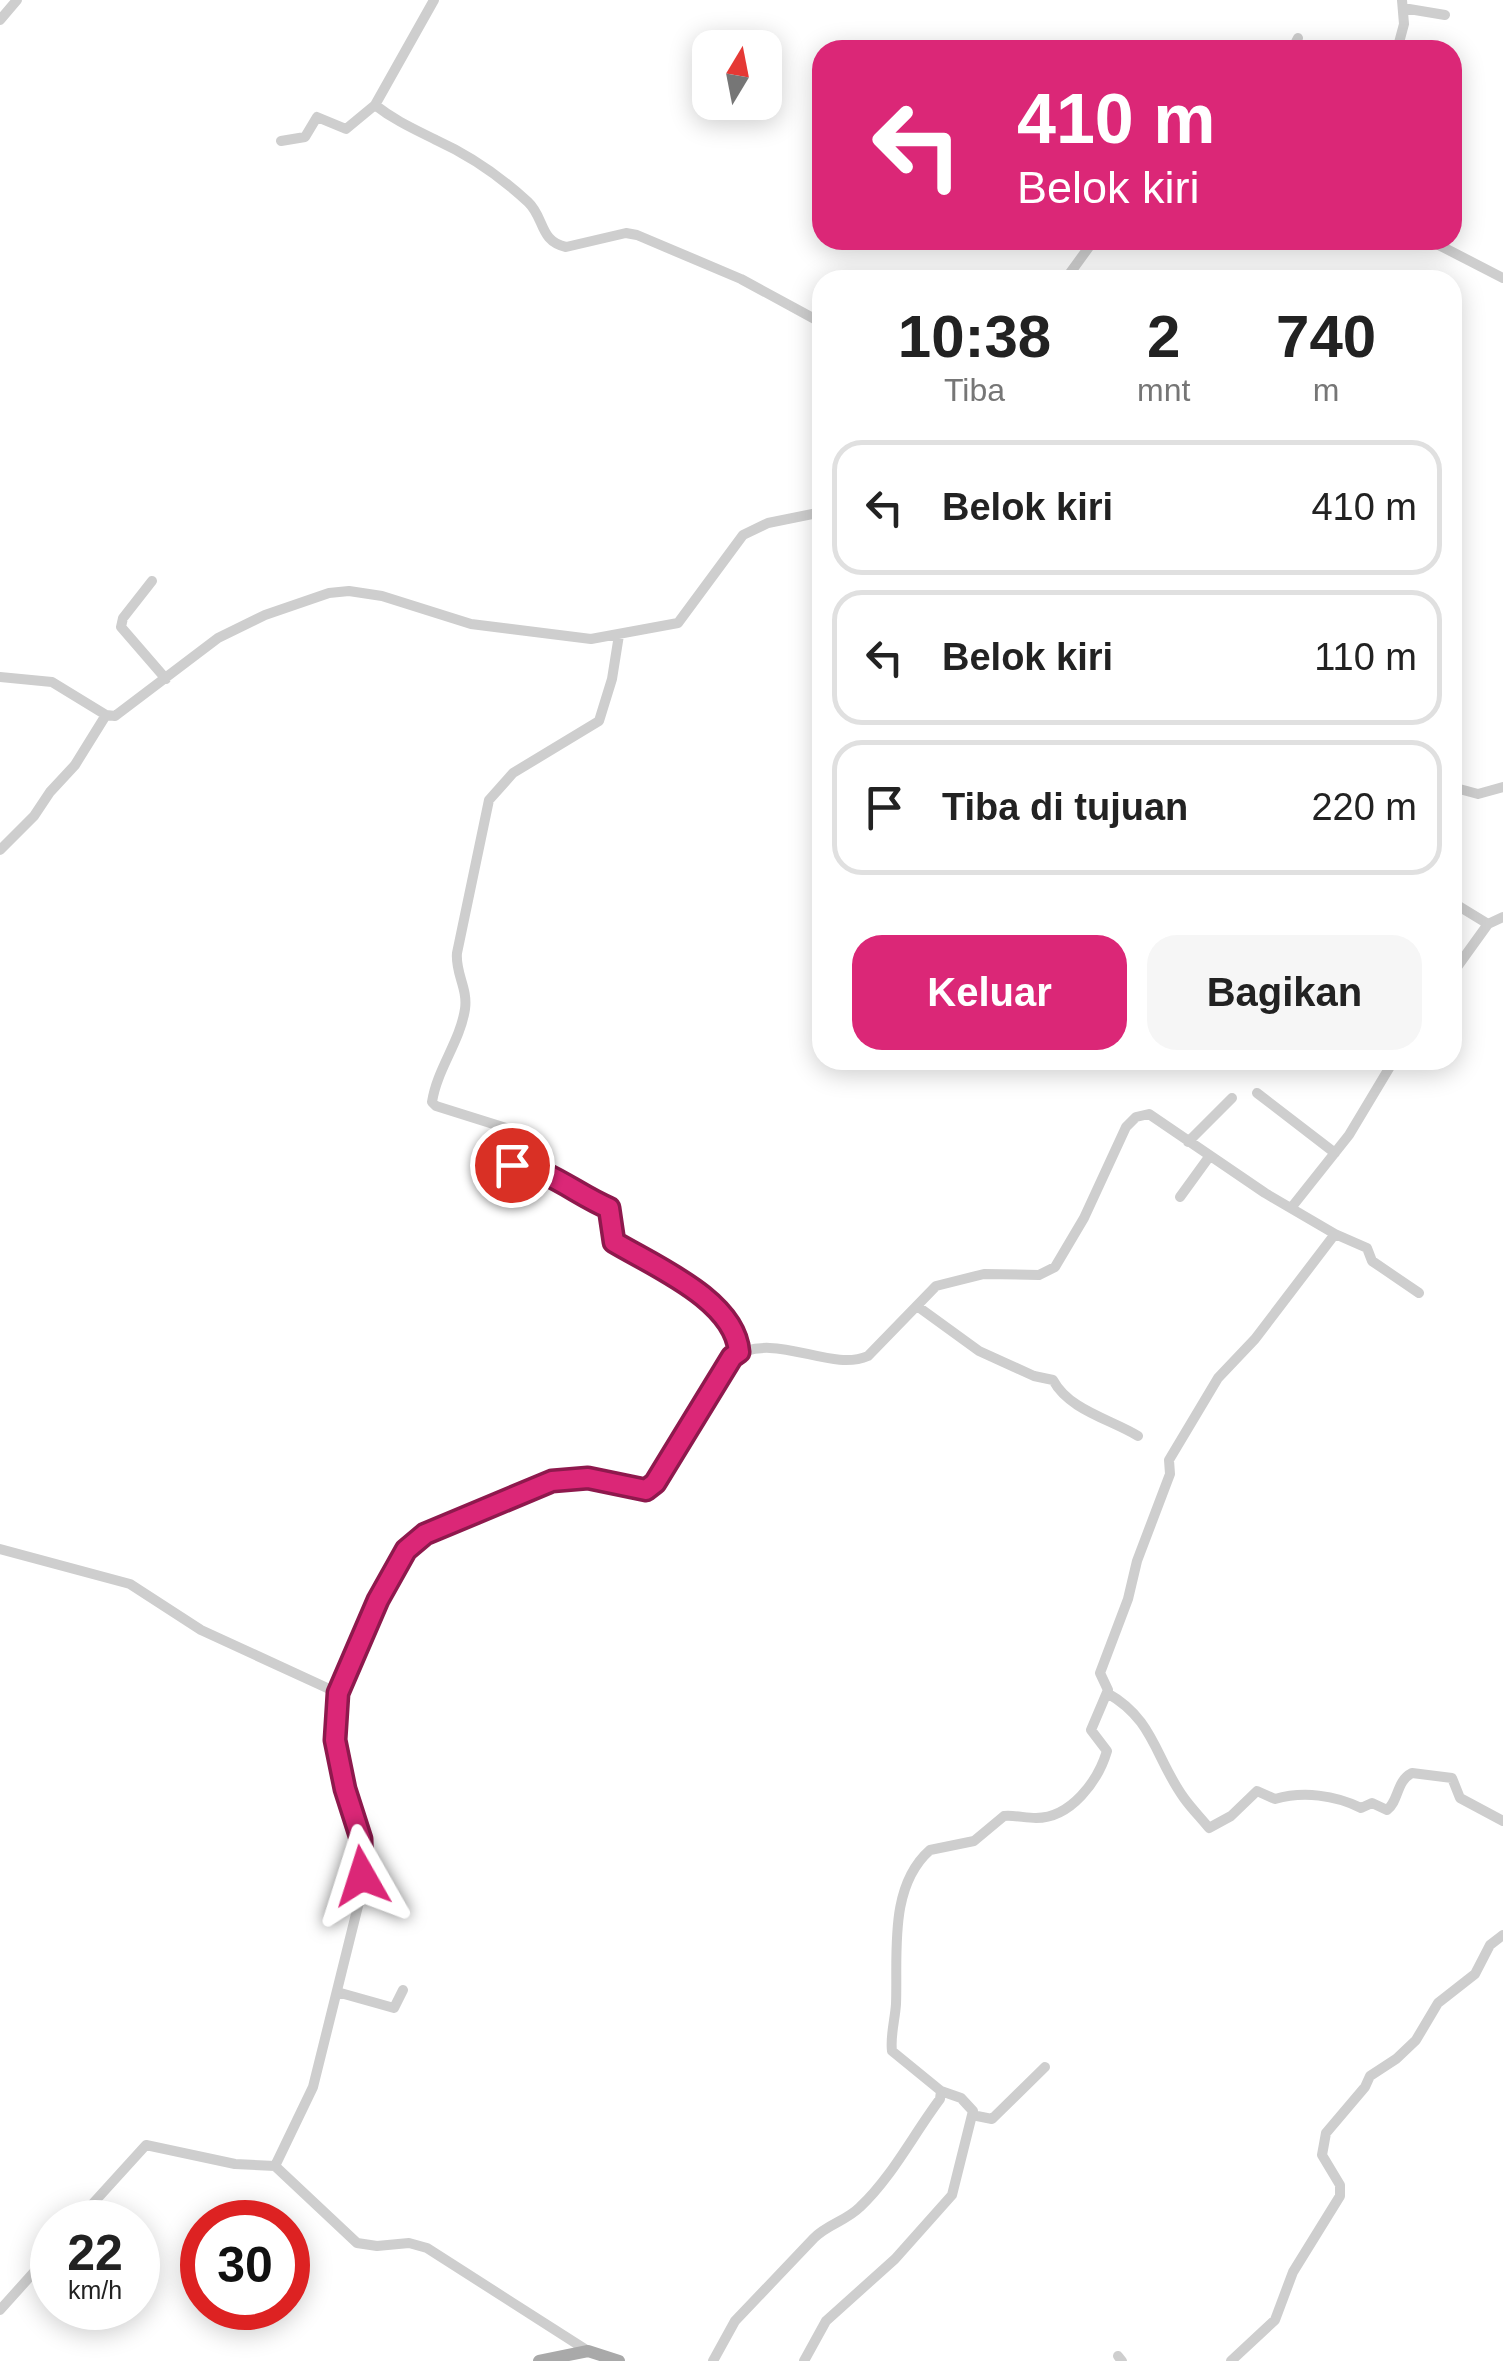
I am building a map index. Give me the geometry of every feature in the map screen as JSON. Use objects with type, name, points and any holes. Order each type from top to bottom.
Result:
[{"type":"main road","points":[[539,2361],[588,2350],[620,2361]]},
{"type":"street","points":[[0,20],[18,0]]},
{"type":"street","points":[[281,141],[305,138],[317,117],[346,130],[375,105],[434,0]]},
{"type":"street","points":[[1400,40],[1404,24],[1402,4],[1445,15]]},
{"type":"street","points":[[375,105],[396,122],[469,157],[500,180],[535,210],[548,239],[556,245],[576,246],[626,233],[637,235],[741,280],[812,318]]},
{"type":"street","points":[[1448,250],[1503,278]]},
{"type":"street","points":[[0,677],[52,682],[106,715],[115,716],[218,638],[265,614],[348,591],[382,596],[471,624],[592,639],[619,635],[678,623],[743,535],[768,523],[812,514]]},
{"type":"street","points":[[152,580],[123,618],[121,627],[166,679]]},
{"type":"street","points":[[619,635],[612,679],[599,720],[513,773],[489,800],[457,953],[456,967],[464,984],[465,1007],[436,1080],[432,1102],[519,1132],[512,1165],[557,1180],[609,1208],[614,1242],[706,1299],[738,1335],[739,1352]]},
{"type":"street","points":[[0,850],[75,766],[106,715]]},
{"type":"street","points":[[1462,789],[1478,794],[1503,786]]},
{"type":"street","points":[[1462,908],[1488,924]]},
{"type":"street","points":[[1462,960],[1488,924],[1503,917]]},
{"type":"street","points":[[1291,1208],[1335,1154],[1388,1070]]},
{"type":"street","points":[[1257,1094],[1335,1154]]},
{"type":"street","points":[[1188,1142],[1232,1098]]},
{"type":"street","points":[[275,2166],[313,2086],[360,1898],[361,1839],[335,1740],[338,1693],[397,1564],[425,1534],[552,1481],[588,1478],[646,1490],[655,1483],[732,1357],[739,1352],[790,1349],[855,1362],[868,1356],[936,1286],[998,1273],[1038,1275],[1055,1266],[1084,1218],[1126,1127],[1136,1117],[1149,1114],[1158,1118],[1188,1142],[1291,1208],[1367,1248],[1372,1261],[1419,1293]]},
{"type":"street","points":[[1180,1197],[1209,1156]]},
{"type":"street","points":[[804,2361],[826,2321],[895,2258],[952,2195],[972,2115],[967,2103],[942,2091],[892,2051],[896,1922],[910,1881],[930,1850],[974,1841],[1004,1816],[1042,1818],[1083,1796],[1107,1750],[1091,1728],[1108,1685],[1100,1672],[1118,1629],[1136,1561],[1170,1474],[1168,1464],[1218,1378],[1255,1340],[1335,1234]]},
{"type":"street","points":[[918,1306],[978,1351],[1034,1376],[1053,1380],[1060,1394],[1074,1404],[1138,1436]]},
{"type":"street","points":[[0,1548],[130,1584],[202,1630],[338,1693]]},
{"type":"street","points":[[1106,1693],[1131,1709],[1146,1726],[1182,1796],[1208,1828],[1231,1816],[1257,1791],[1274,1799],[1290,1794],[1337,1798],[1361,1808],[1372,1802],[1387,1810],[1402,1782],[1412,1774],[1452,1778],[1460,1798],[1503,1821]]},
{"type":"street","points":[[1232,2361],[1275,2320],[1293,2272],[1340,2196],[1340,2185],[1322,2155],[1326,2133],[1370,2076],[1396,2060],[1416,2040],[1438,2003],[1474,1974],[1490,1945],[1503,1935]]},
{"type":"street","points":[[338,1992],[394,2008],[404,1990]]},
{"type":"street","points":[[972,2115],[992,2120],[1045,2066]]},
{"type":"street","points":[[713,2361],[735,2321],[814,2238],[826,2226],[848,2217],[864,2204],[898,2161],[942,2091]]},
{"type":"street","points":[[96,2200],[146,2145],[235,2164],[275,2166],[357,2243],[408,2243],[427,2248],[588,2350]]},
{"type":"street","points":[[0,2310],[30,2277]]},
{"type":"route","points":[[362,1876],[361,1839],[335,1740],[338,1693],[378,1600],[406,1550],[425,1534],[552,1481],[588,1478],[646,1490],[655,1483],[732,1357],[739,1352],[738,1335],[706,1299],[614,1242],[609,1208],[557,1180],[512,1165]]}]
